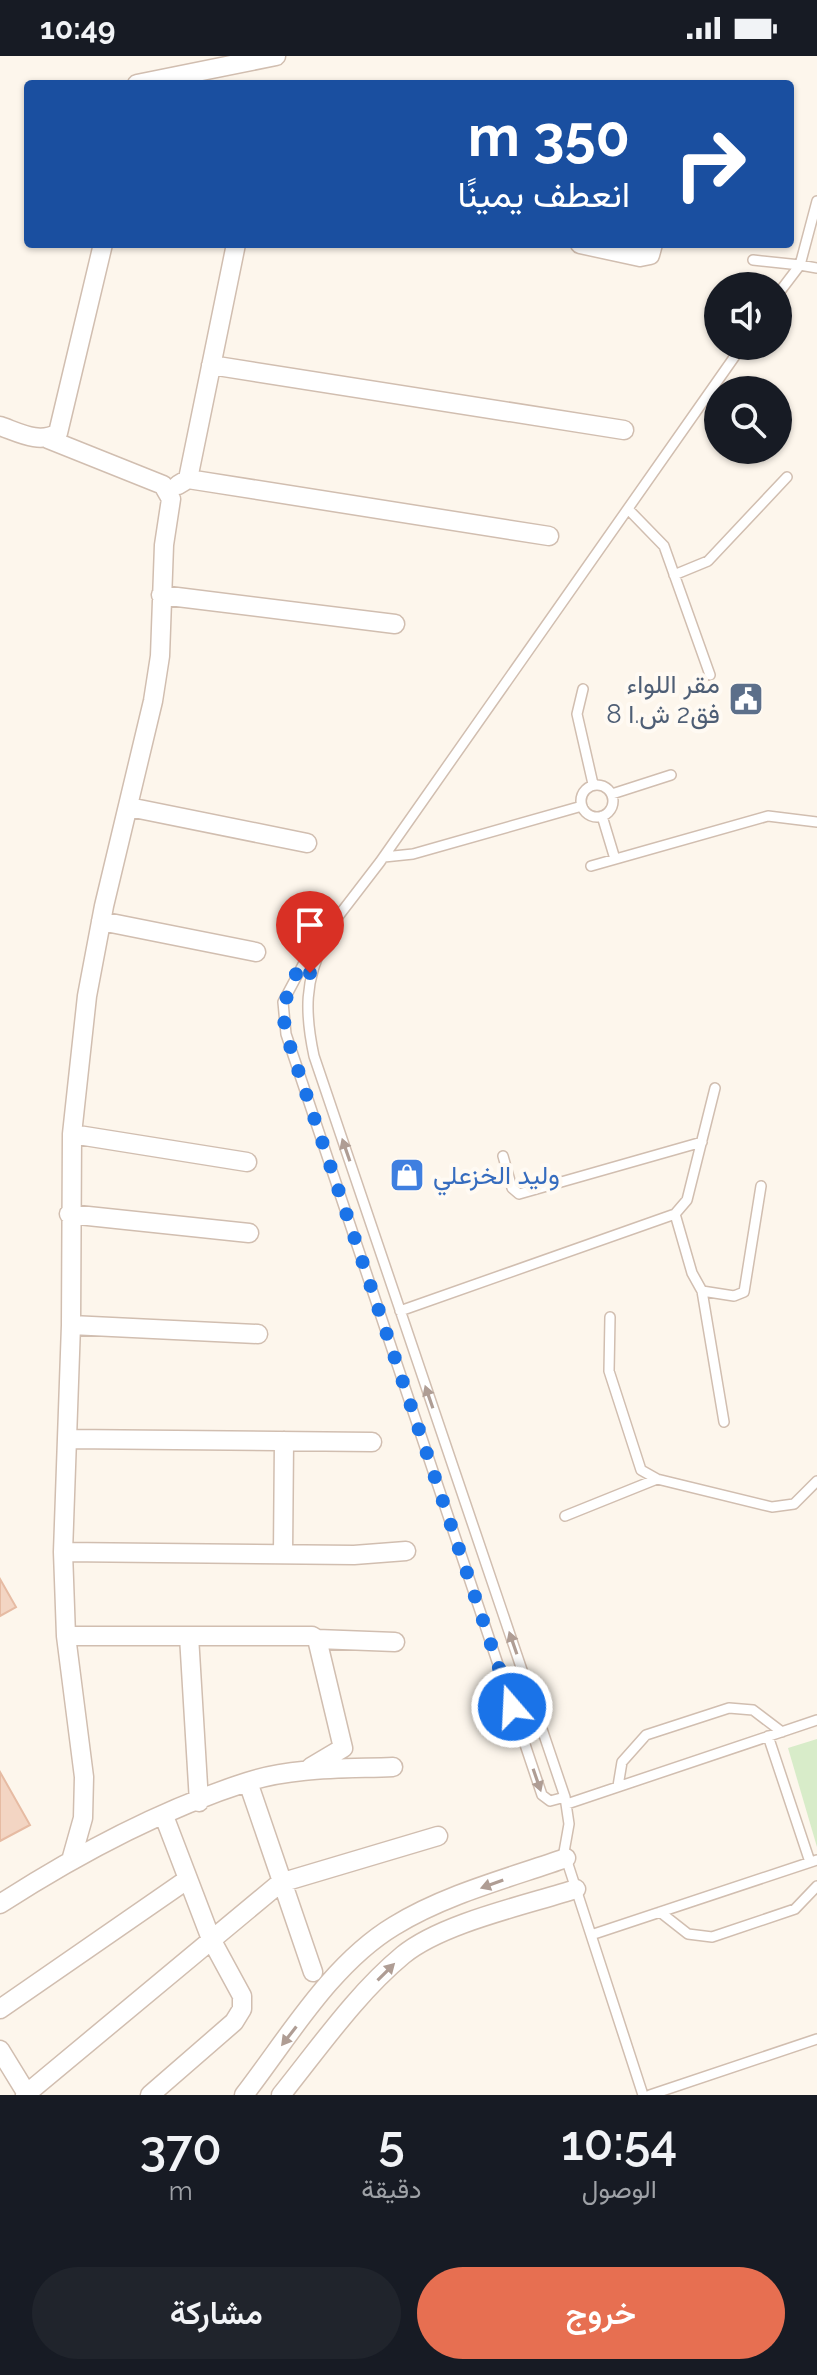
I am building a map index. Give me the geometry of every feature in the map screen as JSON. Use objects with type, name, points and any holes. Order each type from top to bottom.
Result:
[{"type":"street","points":[[157,80],[276,56]]},
{"type":"street","points":[[48,439],[58,433],[102,248]]},
{"type":"street","points":[[188,479],[235,248]]},
{"type":"street","points":[[598,248],[640,257],[650,255],[652,248]]},
{"type":"street","points":[[211,365],[624,430]]},
{"type":"street","points":[[0,426],[48,439],[139,475],[169,492]]},
{"type":"street","points":[[169,492],[188,479],[549,536]]},
{"type":"street","points":[[72,1857],[83,1818],[84,1777],[66,1636],[63,1552],[71,1325],[69,1214],[72,1134],[80,1039],[101,921],[153,701],[160,656],[169,492]]},
{"type":"street","points":[[161,595],[395,624]]},
{"type":"street","points":[[129,807],[307,843]]},
{"type":"street","points":[[101,921],[256,952]]},
{"type":"street","points":[[72,1134],[247,1162]]},
{"type":"street","points":[[69,1214],[249,1233]]},
{"type":"street","points":[[71,1325],[258,1334]]},
{"type":"street","points":[[68,1439],[372,1442]]},
{"type":"street","points":[[283,1554],[284,1441]]},
{"type":"street","points":[[63,1552],[283,1554],[406,1551]]},
{"type":"street","points":[[66,1636],[312,1636],[317,1639],[395,1642]]},
{"type":"street","points":[[189,1636],[199,1802]]},
{"type":"street","points":[[305,1771],[343,1748],[317,1639]]},
{"type":"street","points":[[0,1904],[72,1857],[248,1782],[305,1771],[393,1767]]},
{"type":"street","points":[[248,1782],[280,1883],[313,1972]]},
{"type":"street","points":[[150,2095],[234,2022],[242,2009],[242,1996],[211,1939],[164,1816]]},
{"type":"street","points":[[0,2050],[26,2094],[280,1883],[438,1836]]},
{"type":"street","points":[[244,2095],[328,1985],[357,1954],[392,1927],[427,1908],[566,1858]]},
{"type":"street","points":[[0,2009],[188,1879]]},
{"type":"street","points":[[281,2095],[349,2011],[404,1954],[439,1934],[576,1889]]},
{"type":"lane","points":[[792,276],[800,265],[817,201]]},
{"type":"lane","points":[[753,260],[817,268]]},
{"type":"lane","points":[[732,360],[384,857],[307,957],[288,987],[282,1017],[542,1795],[550,1801],[566,1800],[618,1786],[817,1720]]},
{"type":"lane","points":[[674,575],[708,561],[787,477]]},
{"type":"lane","points":[[629,510],[664,546],[710,675]]},
{"type":"lane","points":[[583,689],[577,714],[593,784]]},
{"type":"lane","points":[[612,794],[671,775]]},
{"type":"lane","points":[[593,784],[604,786],[612,794]]},
{"type":"lane","points":[[593,784],[581,797],[582,806],[594,817],[610,811],[612,794]]},
{"type":"lane","points":[[384,857],[413,854],[582,806]]},
{"type":"lane","points":[[602,816],[615,859]]},
{"type":"lane","points":[[591,866],[768,816],[817,822]]},
{"type":"lane","points":[[337,921],[310,973],[307,990],[308,1030],[566,1800],[566,1858],[643,2095]]},
{"type":"lane","points":[[400,1311],[675,1214],[687,1200],[715,1088]]},
{"type":"lane","points":[[503,1156],[512,1188],[519,1194],[702,1142]]},
{"type":"lane","points":[[702,1291],[734,1296],[744,1292],[761,1186]]},
{"type":"lane","points":[[675,1214],[692,1273],[702,1291],[724,1422]]},
{"type":"lane","points":[[610,1317],[609,1371],[641,1470],[657,1479],[772,1507],[794,1504],[817,1481]]},
{"type":"lane","points":[[565,1516],[657,1479]]},
{"type":"lane","points":[[618,1786],[622,1762],[646,1735],[729,1708],[753,1710],[782,1732]]},
{"type":"lane","points":[[591,1935],[814,1861],[768,1736]]},
{"type":"lane","points":[[660,1912],[688,1934],[712,1937],[795,1909],[817,1886]]},
{"type":"lane","points":[[650,2095],[817,2039]]},
{"type":"green space","points":[[817,1739],[817,1847],[788,1748]]},
{"type":"building","points":[[0,1579],[16,1607],[0,1616]]},
{"type":"building","points":[[0,1772],[30,1825],[0,1841]]},
{"type":"place","name":"مقر اللواء 8 فق2 ش.ا","points":[[746,699]]},
{"type":"place","name":"وليد الخزعلي","points":[[407,1175]]},
{"type":"route","points":[[310,973],[337,921],[307,957],[288,987],[282,1017],[512,1707]]}]
